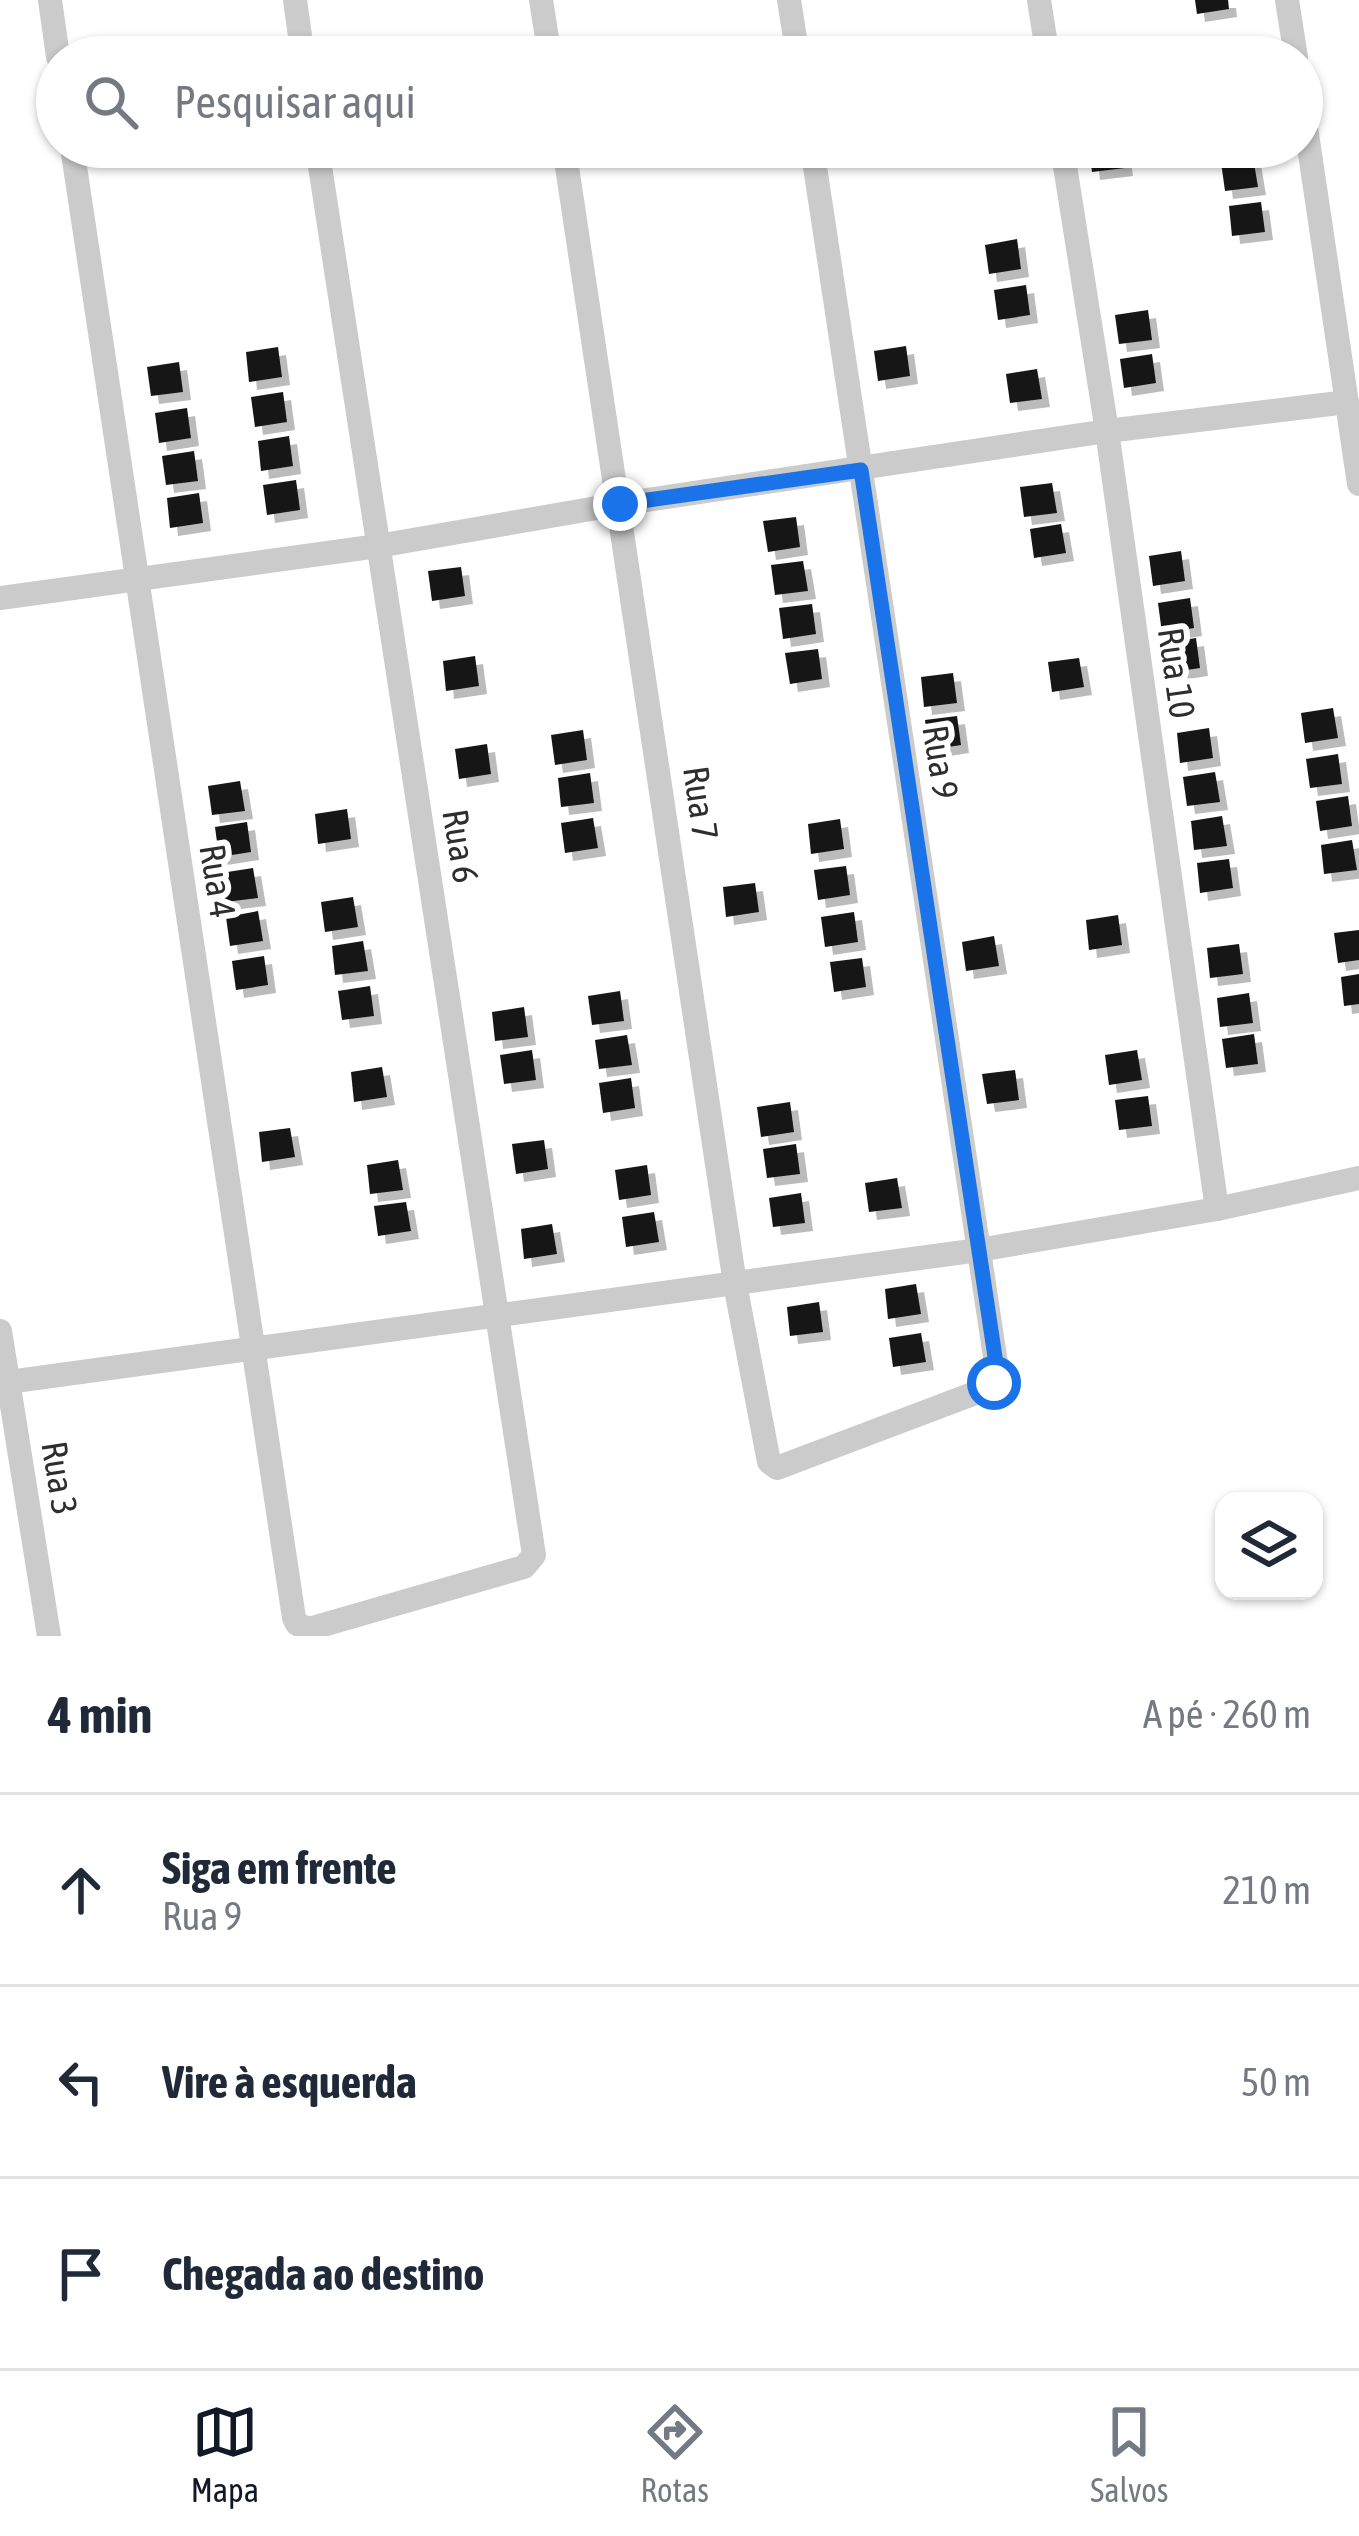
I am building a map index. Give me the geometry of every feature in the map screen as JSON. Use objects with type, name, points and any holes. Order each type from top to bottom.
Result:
[{"type":"street","points":[[50,0],[55,36]]},
{"type":"street","points":[[295,0],[300,36]]},
{"type":"street","points":[[541,0],[547,36]]},
{"type":"street","points":[[789,0],[795,36]]},
{"type":"street","points":[[1039,0],[1045,36]]},
{"type":"street","points":[[1287,0],[1293,36]]},
{"type":"street","name":"Rua 4","points":[[75,168],[297,1624]]},
{"type":"street","name":"Rua 6","points":[[297,1624],[309,1629],[524,1567],[534,1555],[320,168]]},
{"type":"street","name":"Rua 7","points":[[567,168],[735,1284],[772,1468]]},
{"type":"street","name":"Rua 9","points":[[772,1468],[991,1386],[997,1370],[815,168]]},
{"type":"street","name":"Rua 10","points":[[1065,168],[1217,1209]]},
{"type":"street","points":[[1312,168],[1359,484]]},
{"type":"street","points":[[0,598],[378,546],[620,504],[1107,431],[1347,402]]},
{"type":"street","points":[[4,1383],[979,1250],[1217,1209],[1359,1178]]},
{"type":"street","name":"Rua 3","points":[[0,1331],[4,1383],[49,1636]]},
{"type":"building","points":[[1195,0],[1228,0],[1229,9],[1197,14]]},
{"type":"building","points":[[1222,168],[1255,168],[1258,187],[1225,191]]},
{"type":"building","points":[[1261,202],[1265,232],[1232,236],[1229,206]]},
{"type":"building","points":[[1017,239],[1021,269],[989,274],[985,245]]},
{"type":"building","points":[[1026,285],[1030,315],[998,320],[994,290]]},
{"type":"building","points":[[1148,310],[1152,340],[1119,344],[1115,315]]},
{"type":"building","points":[[906,346],[910,376],[878,381],[874,351]]},
{"type":"building","points":[[278,347],[282,377],[249,382],[246,352]]},
{"type":"building","points":[[1152,354],[1156,383],[1124,388],[1120,359]]},
{"type":"building","points":[[179,362],[183,392],[151,396],[147,367]]},
{"type":"building","points":[[1037,369],[1042,399],[1010,403],[1006,374]]},
{"type":"building","points":[[283,392],[287,422],[255,427],[251,397]]},
{"type":"building","points":[[187,408],[191,438],[159,443],[155,413]]},
{"type":"building","points":[[289,436],[293,466],[261,471],[258,441]]},
{"type":"building","points":[[194,451],[198,481],[166,485],[162,456]]},
{"type":"building","points":[[296,480],[300,510],[267,515],[263,485]]},
{"type":"building","points":[[1052,483],[1057,513],[1024,517],[1020,487]]},
{"type":"building","points":[[199,493],[203,523],[170,528],[167,498]]},
{"type":"building","points":[[796,517],[800,547],[768,552],[763,521]]},
{"type":"building","points":[[1061,524],[1066,553],[1034,558],[1030,529]]},
{"type":"building","points":[[1181,551],[1185,581],[1153,586],[1149,556]]},
{"type":"building","points":[[803,561],[808,591],[775,595],[771,565]]},
{"type":"building","points":[[461,567],[465,596],[432,601],[428,571]]},
{"type":"building","points":[[1190,598],[1194,628],[1162,633],[1158,603]]},
{"type":"building","points":[[812,604],[816,634],[783,639],[779,608]]},
{"type":"building","points":[[1196,638],[1200,668],[1167,673],[1164,643]]},
{"type":"building","points":[[818,649],[822,679],[790,684],[785,653]]},
{"type":"building","points":[[475,656],[479,686],[446,691],[443,661]]},
{"type":"building","points":[[1079,658],[1084,687],[1052,692],[1048,662]]},
{"type":"building","points":[[953,673],[957,703],[924,707],[921,677]]},
{"type":"building","points":[[1333,708],[1338,738],[1305,743],[1301,713]]},
{"type":"building","points":[[957,716],[961,745],[929,750],[925,720]]},
{"type":"building","points":[[1209,728],[1213,758],[1180,763],[1177,733]]},
{"type":"building","points":[[583,730],[587,760],[555,765],[551,735]]},
{"type":"building","points":[[487,744],[491,774],[459,779],[455,749]]},
{"type":"building","points":[[1338,754],[1342,784],[1310,788],[1306,759]]},
{"type":"building","points":[[1215,772],[1220,802],[1187,806],[1183,777]]},
{"type":"building","points":[[590,773],[594,803],[561,807],[558,778]]},
{"type":"building","points":[[240,781],[245,811],[212,815],[208,786]]},
{"type":"building","points":[[1348,796],[1352,826],[1320,831],[1316,801]]},
{"type":"building","points":[[347,809],[351,839],[318,844],[315,814]]},
{"type":"building","points":[[1222,816],[1227,846],[1194,850],[1191,821]]},
{"type":"building","points":[[593,818],[598,848],[565,853],[561,823]]},
{"type":"building","points":[[840,819],[844,849],[811,854],[808,824]]},
{"type":"building","points":[[247,822],[251,852],[219,857],[215,827]]},
{"type":"building","points":[[1352,840],[1357,870],[1324,874],[1321,845]]},
{"type":"building","points":[[1229,859],[1233,888],[1200,893],[1197,863]]},
{"type":"building","points":[[846,866],[850,895],[818,900],[814,870]]},
{"type":"building","points":[[253,868],[258,898],[225,902],[221,873]]},
{"type":"building","points":[[755,883],[759,912],[726,917],[723,887]]},
{"type":"building","points":[[353,897],[358,927],[325,932],[321,902]]},
{"type":"building","points":[[258,911],[263,941],[230,946],[226,917]]},
{"type":"building","points":[[854,912],[858,942],[825,947],[821,917]]},
{"type":"building","points":[[1118,915],[1122,945],[1089,950],[1086,920]]},
{"type":"building","points":[[1359,930],[1359,960],[1338,963],[1334,933]]},
{"type":"building","points":[[994,936],[999,966],[966,971],[962,942]]},
{"type":"building","points":[[363,941],[368,971],[335,975],[332,946]]},
{"type":"building","points":[[1239,944],[1243,974],[1210,978],[1207,948]]},
{"type":"building","points":[[264,956],[268,985],[236,990],[232,961]]},
{"type":"building","points":[[862,958],[866,987],[834,992],[830,962]]},
{"type":"building","points":[[1359,974],[1359,1004],[1344,1006],[1341,977]]},
{"type":"building","points":[[370,986],[374,1016],[342,1020],[338,991]]},
{"type":"building","points":[[620,991],[624,1021],[592,1025],[588,996]]},
{"type":"building","points":[[1249,993],[1253,1023],[1220,1027],[1217,998]]},
{"type":"building","points":[[524,1007],[528,1037],[495,1041],[492,1012]]},
{"type":"building","points":[[1254,1034],[1258,1064],[1226,1068],[1222,1039]]},
{"type":"building","points":[[627,1035],[632,1065],[599,1069],[595,1040]]},
{"type":"building","points":[[532,1050],[536,1080],[504,1084],[500,1055]]},
{"type":"building","points":[[1137,1050],[1142,1080],[1109,1085],[1105,1055]]},
{"type":"building","points":[[382,1067],[387,1097],[354,1102],[351,1072]]},
{"type":"building","points":[[1015,1070],[1019,1100],[987,1104],[982,1074]]},
{"type":"building","points":[[631,1078],[635,1108],[603,1113],[599,1083]]},
{"type":"building","points":[[1148,1096],[1152,1126],[1119,1130],[1115,1100]]},
{"type":"building","points":[[790,1102],[794,1132],[761,1137],[757,1107]]},
{"type":"building","points":[[290,1128],[295,1157],[262,1162],[259,1132]]},
{"type":"building","points":[[544,1140],[548,1169],[516,1174],[512,1144]]},
{"type":"building","points":[[796,1144],[800,1174],[767,1178],[763,1149]]},
{"type":"building","points":[[398,1160],[403,1190],[370,1194],[367,1165]]},
{"type":"building","points":[[647,1165],[651,1195],[619,1200],[615,1170]]},
{"type":"building","points":[[897,1178],[902,1208],[869,1212],[865,1183]]},
{"type":"building","points":[[801,1193],[805,1223],[773,1227],[769,1198]]},
{"type":"building","points":[[406,1202],[411,1231],[378,1236],[374,1206]]},
{"type":"building","points":[[654,1212],[659,1242],[626,1247],[622,1217]]},
{"type":"building","points":[[552,1224],[557,1254],[524,1259],[521,1229]]},
{"type":"building","points":[[916,1284],[921,1314],[888,1319],[885,1289]]},
{"type":"building","points":[[819,1302],[823,1332],[790,1336],[787,1307]]},
{"type":"building","points":[[921,1333],[926,1362],[893,1367],[889,1338]]},
{"type":"route","points":[[620,504],[861,470],[997,1370],[994,1383]]}]
